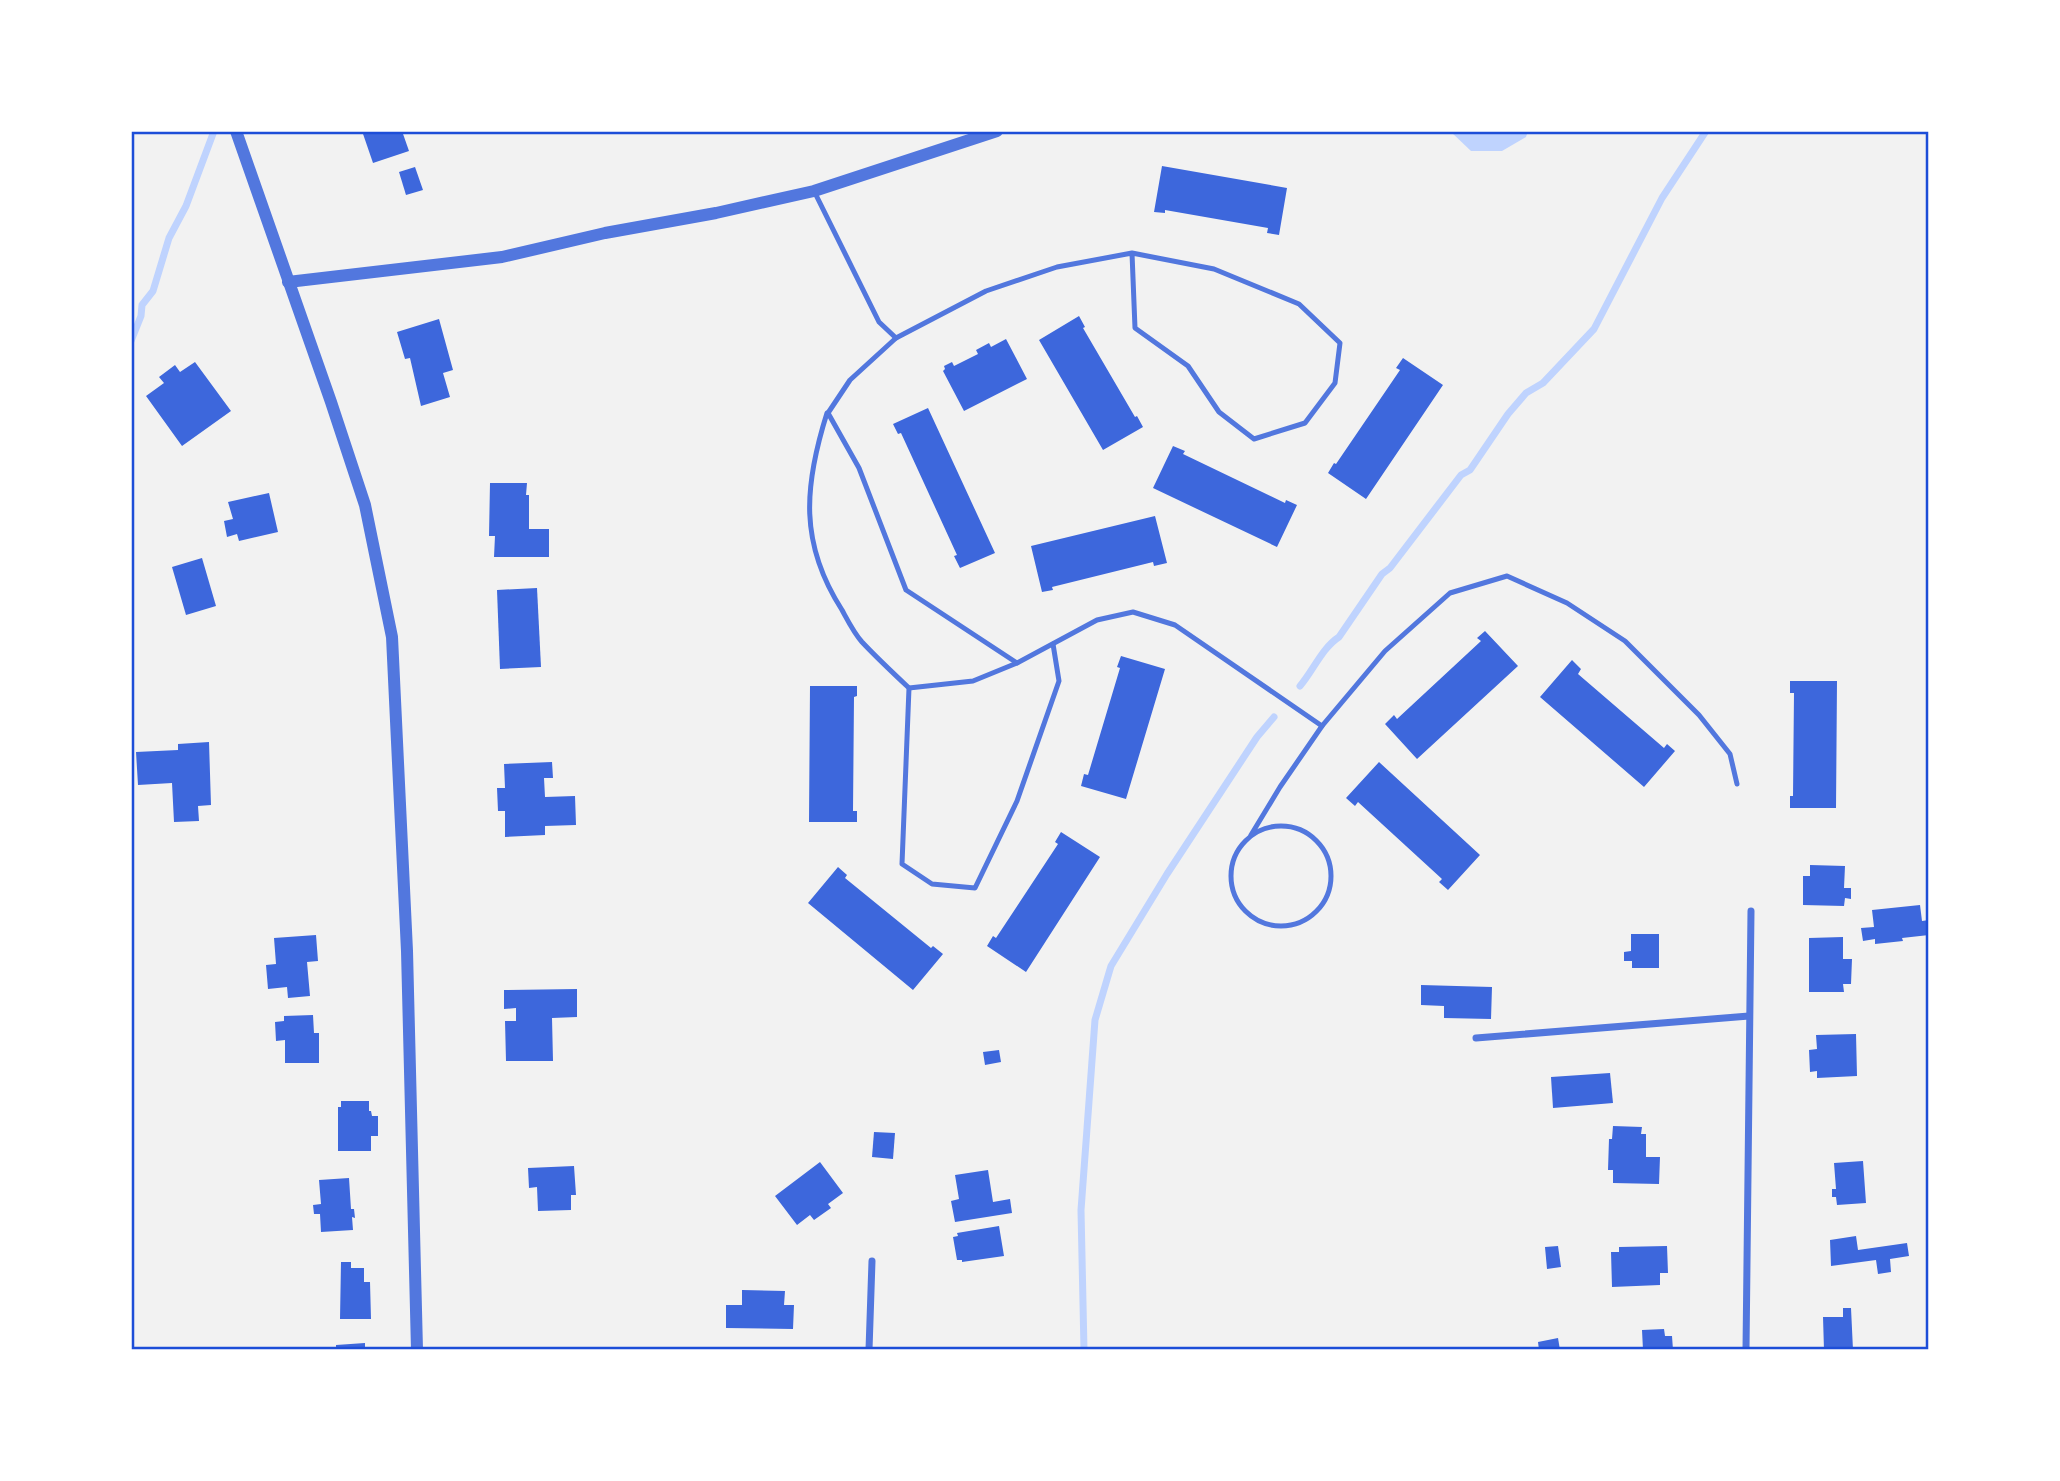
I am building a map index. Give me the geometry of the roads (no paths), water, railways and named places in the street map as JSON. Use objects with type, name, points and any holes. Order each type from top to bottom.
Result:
[{"type":"street","points":[[236,131],[365,505],[392,637],[407,951],[417,1350]]},
{"type":"street","points":[[288,282],[502,257],[605,233],[716,213],[814,191],[997,131]]},
{"type":"street","points":[[1746,1350],[1752,911]]},
{"type":"street","points":[[1476,1038],[1749,1016]]},
{"type":"street","points":[[869,1350],[872,1261]]},
{"type":"lane","points":[[814,191],[879,322],[897,338]]},
{"type":"lane","points":[[1053,644],[1059,681],[1017,801],[975,888],[932,884],[902,864],[909,688],[861,640],[827,587],[810,531],[810,487],[817,445],[828,413],[850,380],[897,338],[986,290],[1057,267],[1132,253],[1214,269],[1299,304],[1340,343],[1335,383],[1305,423],[1254,439],[1219,412],[1188,366],[1135,328],[1132,253]]},
{"type":"lane","points":[[828,413],[859,468],[906,590],[1017,663]]},
{"type":"lane","points":[[1250,836],[1266,828],[1283,825],[1300,829],[1315,838],[1325,852],[1331,868],[1331,886],[1324,902],[1313,915],[1299,923],[1283,927],[1267,925],[1241,908],[1233,894],[1230,878],[1232,862],[1239,847],[1250,836],[1322,726],[1385,652],[1450,593],[1507,576],[1567,603],[1625,641],[1699,715],[1730,754],[1737,784]]},
{"type":"lane","points":[[909,688],[973,681],[1017,663],[1097,620],[1133,612],[1175,625],[1322,726]]},
{"type":"water","points":[[1450,131],[1528,131],[1526,137],[1502,151],[1471,151]]},
{"type":"waterway","points":[[131,341],[141,316],[142,305],[153,291],[169,238],[186,206],[214,131]]},
{"type":"waterway","points":[[1300,686],[1323,653],[1339,637],[1382,574],[1390,568],[1461,475],[1470,470],[1508,414],[1526,393],[1543,383],[1594,329],[1662,198],[1706,131]]},
{"type":"waterway","points":[[1084,1350],[1081,1210],[1095,1020],[1111,966],[1167,874],[1257,737],[1274,717]]}]
